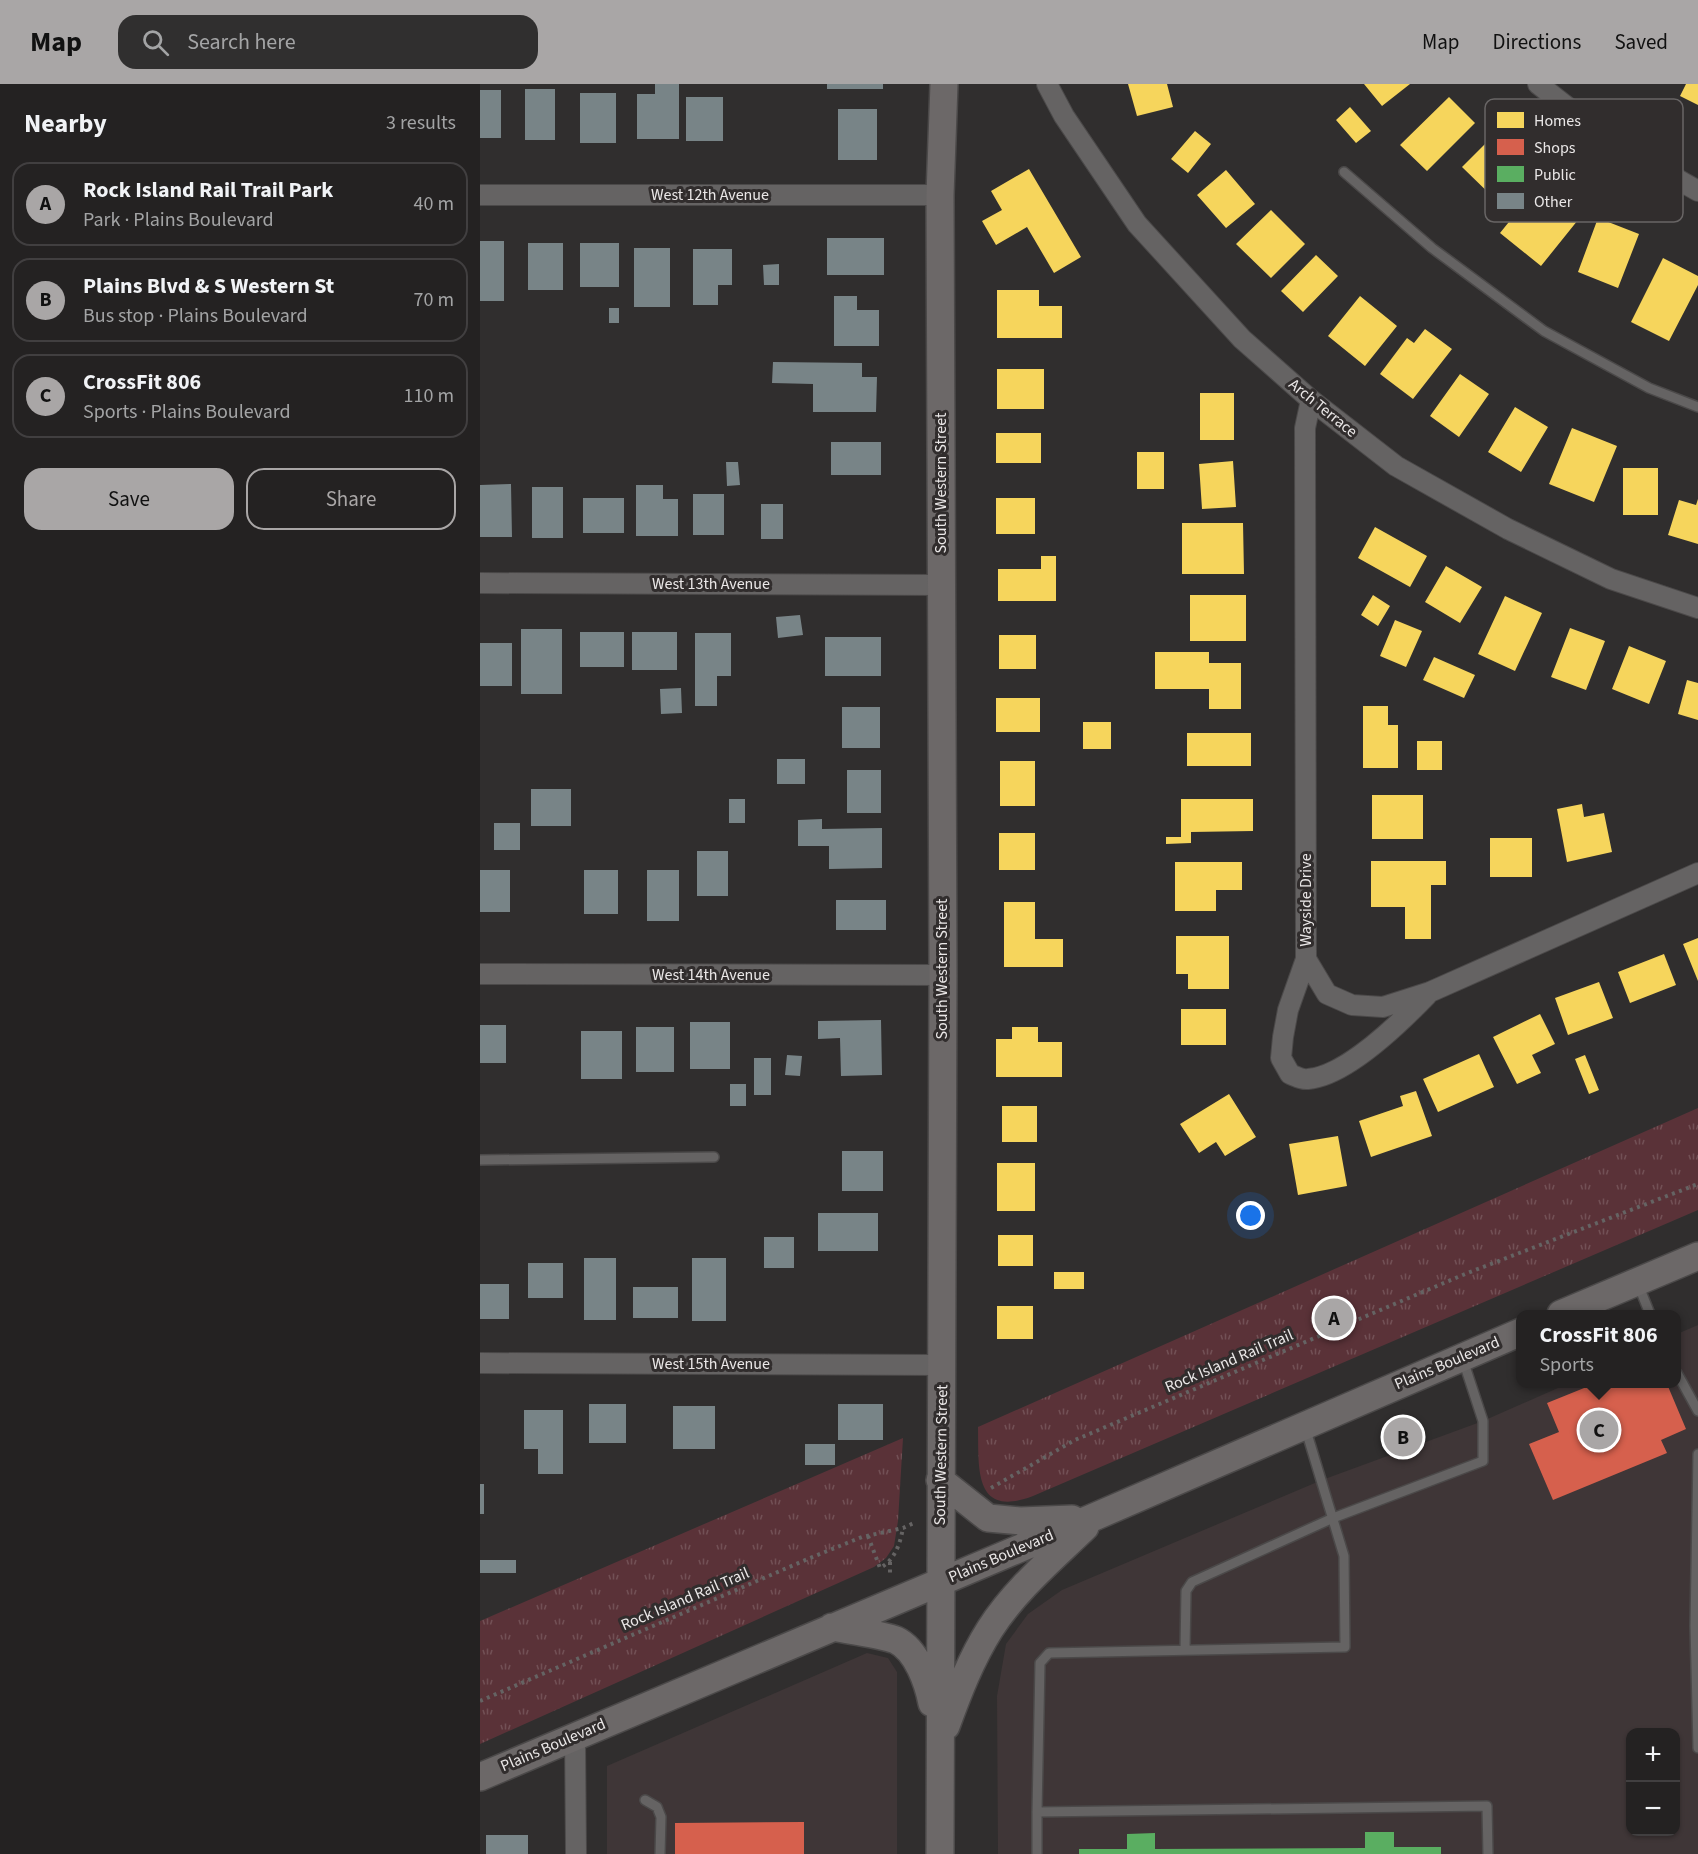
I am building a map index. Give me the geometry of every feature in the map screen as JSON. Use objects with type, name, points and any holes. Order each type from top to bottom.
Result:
[{"type":"main road","name":"South Western Street","points":[[940,1854],[943,975],[940,195],[944,84]]},
{"type":"main road","points":[[1571,1310],[1698,1256]]},
{"type":"main road","name":"Plains Boulevard","points":[[480,1777],[1094,1517],[1516,1334]]},
{"type":"main road","points":[[940,1480],[988,1518],[1020,1521],[1094,1517]]},
{"type":"main road","points":[[940,1740],[964,1677],[991,1628],[1030,1580],[1094,1517]]},
{"type":"main road","points":[[832,1627],[897,1641],[916,1659],[929,1687],[940,1740]]},
{"type":"street","name":"Arch Terrace","points":[[1047,84],[1064,116],[1137,224],[1242,339],[1311,400],[1396,466],[1508,529],[1611,579],[1698,608]]},
{"type":"street","points":[[1538,84],[1557,99]]},
{"type":"street","points":[[1683,182],[1698,191]]},
{"type":"street","name":"West 12th Avenue","points":[[480,195],[940,195]]},
{"type":"street","name":"Wayside Drive","points":[[1311,400],[1305,428],[1306,959],[1327,994],[1352,1005],[1383,1007],[1430,992],[1698,873]]},
{"type":"street","name":"West 13th Avenue","points":[[480,583],[942,585]]},
{"type":"street","points":[[1306,959],[1288,1010],[1281,1058],[1290,1074],[1306,1080],[1329,1074],[1361,1054],[1392,1030],[1430,992]]},
{"type":"street","name":"West 14th Avenue","points":[[480,974],[943,975]]},
{"type":"street","name":"West 15th Avenue","points":[[480,1363],[942,1365]]},
{"type":"street","points":[[575,1736],[576,1854]]},
{"type":"lane","points":[[1344,172],[1432,248],[1544,331],[1649,388],[1698,407]]},
{"type":"lane","points":[[480,1160],[714,1157]]},
{"type":"lane","points":[[1637,1282],[1648,1310]]},
{"type":"lane","points":[[1185,1650],[1186,1591],[1192,1582],[1333,1518],[1483,1461],[1483,1421],[1462,1357]]},
{"type":"lane","points":[[1681,1380],[1698,1411]]},
{"type":"lane","points":[[1037,1854],[1040,1663],[1049,1653],[1345,1647],[1344,1556],[1305,1425]]},
{"type":"lane","points":[[1698,1454],[1696,1625],[1698,1748]]},
{"type":"lane","points":[[645,1800],[657,1807],[661,1817],[660,1854]]},
{"type":"lane","points":[[1037,1812],[1487,1806],[1488,1854]]},
{"type":"path","name":"Rock Island Rail Trail","points":[[987,1491],[1075,1440],[1465,1274],[1698,1184]]},
{"type":"path","name":"Rock Island Rail Trail","points":[[480,1701],[810,1558],[868,1536],[903,1528],[890,1562],[880,1568],[868,1536]]},
{"type":"shaded area","points":[[1698,1325],[1698,1854],[998,1854],[997,1696],[1006,1644],[1028,1614],[1062,1590],[1322,1480],[1483,1421],[1558,1388],[1681,1388],[1681,1332]]},
{"type":"shaded area","points":[[867,1653],[888,1658],[897,1672],[897,1854],[607,1854],[607,1766]]},
{"type":"green space","points":[[1698,1108],[1698,1210],[1033,1496],[1013,1501],[999,1501],[989,1495],[983,1485],[980,1472],[978,1427]]},
{"type":"green space","points":[[903,1438],[898,1521],[894,1546],[886,1558],[874,1567],[480,1744],[480,1621]]},
{"type":"building: Homes","points":[[1128,84],[1167,84],[1173,107],[1137,116]]},
{"type":"building: Homes","points":[[1364,84],[1410,84],[1382,106]]},
{"type":"building: Homes","points":[[1686,84],[1698,84],[1698,105],[1680,96]]},
{"type":"building: Homes","points":[[1449,97],[1475,123],[1427,171],[1400,145]]},
{"type":"building: Homes","points":[[1350,107],[1371,131],[1356,143],[1336,120]]},
{"type":"building: Homes","points":[[1195,131],[1211,144],[1188,173],[1171,159]]},
{"type":"building: Homes","points":[[1485,144],[1485,189],[1462,167]]},
{"type":"building: Homes","points":[[1029,169],[1081,257],[1054,273],[1027,227],[996,245],[982,221],[1002,210],[991,191]]},
{"type":"building: Homes","points":[[1226,170],[1255,204],[1226,228],[1197,195]]},
{"type":"building: Homes","points":[[1271,210],[1305,244],[1271,278],[1236,244]]},
{"type":"building: Homes","points":[[1509,222],[1576,222],[1541,266],[1500,233]]},
{"type":"building: Homes","points":[[1597,222],[1608,222],[1639,234],[1618,288],[1578,272]]},
{"type":"building: Homes","points":[[1316,255],[1338,276],[1303,312],[1281,291]]},
{"type":"building: Homes","points":[[1663,258],[1698,276],[1698,285],[1669,341],[1631,322]]},
{"type":"building: Homes","points":[[997,290],[1039,290],[1039,306],[1062,306],[1062,338],[997,338]]},
{"type":"building: Homes","points":[[1360,296],[1397,326],[1365,366],[1328,336]]},
{"type":"building: Homes","points":[[1425,329],[1452,349],[1413,399],[1380,374],[1407,338],[1414,343]]},
{"type":"building: Homes","points":[[997,369],[1044,369],[1044,409],[997,409]]},
{"type":"building: Homes","points":[[1460,374],[1489,394],[1459,437],[1430,416]]},
{"type":"building: Homes","points":[[1200,393],[1234,393],[1234,440],[1200,440]]},
{"type":"building: Homes","points":[[1515,407],[1548,427],[1521,472],[1488,452]]},
{"type":"building: Homes","points":[[1572,428],[1617,446],[1594,502],[1549,484]]},
{"type":"building: Homes","points":[[996,433],[1041,433],[1041,463],[996,463]]},
{"type":"building: Homes","points":[[1137,452],[1164,452],[1164,489],[1137,489]]},
{"type":"building: Homes","points":[[1233,461],[1236,507],[1202,509],[1199,464]]},
{"type":"building: Homes","points":[[1623,468],[1658,468],[1658,515],[1623,515]]},
{"type":"building: Homes","points":[[996,498],[1035,498],[1035,534],[996,534]]},
{"type":"building: Homes","points":[[1698,499],[1698,544],[1668,535],[1679,500],[1696,505]]},
{"type":"building: Homes","points":[[1182,523],[1243,523],[1244,574],[1182,574]]},
{"type":"building: Homes","points":[[1375,527],[1427,556],[1410,587],[1358,558]]},
{"type":"building: Homes","points":[[1041,556],[1056,556],[1056,601],[998,601],[998,569],[1041,569]]},
{"type":"building: Homes","points":[[1446,566],[1482,587],[1460,623],[1425,602]]},
{"type":"building: Homes","points":[[1190,595],[1246,595],[1246,641],[1190,641]]},
{"type":"building: Homes","points":[[1373,595],[1390,606],[1378,626],[1361,615]]},
{"type":"building: Homes","points":[[1505,596],[1542,613],[1515,671],[1478,654]]},
{"type":"building: Homes","points":[[1395,620],[1422,631],[1406,667],[1380,656]]},
{"type":"building: Homes","points":[[1570,628],[1605,641],[1586,690],[1551,677]]},
{"type":"building: Homes","points":[[999,635],[1036,635],[1036,669],[999,669]]},
{"type":"building: Homes","points":[[1629,646],[1666,661],[1649,704],[1612,689]]},
{"type":"building: Homes","points":[[1155,652],[1209,652],[1209,663],[1241,663],[1241,709],[1209,709],[1209,689],[1155,689]]},
{"type":"building: Homes","points":[[1434,657],[1475,675],[1464,698],[1423,680]]},
{"type":"building: Homes","points":[[1687,680],[1698,683],[1698,720],[1678,714]]},
{"type":"building: Homes","points":[[996,698],[1040,698],[1040,732],[996,732]]},
{"type":"building: Homes","points":[[1363,706],[1388,706],[1388,725],[1398,725],[1398,768],[1363,768]]},
{"type":"building: Homes","points":[[1083,722],[1111,722],[1111,749],[1083,749]]},
{"type":"building: Homes","points":[[1187,733],[1251,733],[1251,766],[1187,766]]},
{"type":"building: Homes","points":[[1417,741],[1442,741],[1442,770],[1417,770]]},
{"type":"building: Homes","points":[[1000,761],[1035,761],[1035,806],[1000,806]]},
{"type":"building: Homes","points":[[1372,795],[1423,795],[1423,839],[1372,839]]},
{"type":"building: Homes","points":[[1181,799],[1253,799],[1253,831],[1191,832],[1191,843],[1166,844],[1166,837],[1181,837]]},
{"type":"building: Homes","points":[[1582,804],[1584,817],[1604,813],[1612,852],[1567,862],[1557,809]]},
{"type":"building: Homes","points":[[999,833],[1035,833],[1035,870],[999,870]]},
{"type":"building: Homes","points":[[1490,838],[1532,838],[1532,877],[1490,877]]},
{"type":"building: Homes","points":[[1371,861],[1446,861],[1446,885],[1431,885],[1431,939],[1405,939],[1405,907],[1371,907]]},
{"type":"building: Homes","points":[[1175,862],[1242,862],[1242,890],[1216,890],[1216,911],[1175,911]]},
{"type":"building: Homes","points":[[1004,902],[1035,902],[1035,939],[1063,939],[1063,967],[1004,967]]},
{"type":"building: Homes","points":[[1176,936],[1229,936],[1229,989],[1188,989],[1188,974],[1176,974]]},
{"type":"building: Homes","points":[[1698,938],[1698,981],[1683,944]]},
{"type":"building: Homes","points":[[1664,954],[1676,985],[1630,1003],[1618,972]]},
{"type":"building: Homes","points":[[1599,982],[1613,1018],[1568,1035],[1555,998]]},
{"type":"building: Homes","points":[[1181,1009],[1226,1009],[1226,1045],[1181,1045]]},
{"type":"building: Homes","points":[[1540,1014],[1555,1044],[1532,1055],[1541,1073],[1517,1084],[1493,1037]]},
{"type":"building: Homes","points":[[1012,1027],[1038,1027],[1038,1042],[1062,1042],[1062,1077],[996,1077],[996,1039],[1012,1039]]},
{"type":"building: Homes","points":[[1479,1054],[1494,1087],[1438,1112],[1423,1079]]},
{"type":"building: Homes","points":[[1585,1055],[1599,1090],[1589,1094],[1575,1059]]},
{"type":"building: Homes","points":[[1416,1091],[1432,1136],[1371,1157],[1359,1121],[1403,1106],[1400,1096]]},
{"type":"building: Homes","points":[[1229,1094],[1256,1137],[1225,1156],[1216,1142],[1199,1153],[1180,1124]]},
{"type":"building: Homes","points":[[1002,1106],[1037,1106],[1037,1142],[1002,1142]]},
{"type":"building: Homes","points":[[1338,1136],[1347,1186],[1298,1195],[1289,1144]]},
{"type":"building: Homes","points":[[997,1163],[1035,1163],[1035,1211],[997,1211]]},
{"type":"building: Homes","points":[[998,1235],[1033,1235],[1033,1266],[998,1266]]},
{"type":"building: Homes","points":[[1054,1272],[1084,1272],[1084,1289],[1054,1289]]},
{"type":"building: Homes","points":[[997,1306],[1033,1306],[1033,1339],[997,1339]]},
{"type":"building: Shops","points":[[1584,1388],[1669,1388],[1686,1429],[1661,1440],[1667,1453],[1553,1500],[1529,1444],[1559,1432],[1547,1403]]},
{"type":"building: Shops","points":[[804,1822],[804,1854],[675,1854],[675,1823]]},
{"type":"building: Public","points":[[1365,1832],[1394,1832],[1394,1847],[1441,1847],[1441,1854],[1079,1854],[1079,1849],[1127,1849],[1127,1834],[1155,1833],[1155,1849],[1365,1848]]},
{"type":"building: Other","points":[[655,84],[679,84],[679,139],[637,139],[637,94],[655,94]]},
{"type":"building: Other","points":[[827,84],[883,84],[883,89],[827,89]]},
{"type":"building: Other","points":[[525,89],[555,89],[555,140],[525,140]]},
{"type":"building: Other","points":[[480,90],[501,90],[501,138],[480,138]]},
{"type":"building: Other","points":[[580,93],[616,93],[616,143],[580,143]]},
{"type":"building: Other","points":[[686,97],[723,97],[723,141],[686,141]]},
{"type":"building: Other","points":[[838,109],[877,109],[877,160],[838,160]]},
{"type":"building: Other","points":[[827,238],[884,238],[884,275],[827,275]]},
{"type":"building: Other","points":[[480,241],[504,241],[504,301],[480,301]]},
{"type":"building: Other","points":[[528,243],[563,243],[563,290],[528,290]]},
{"type":"building: Other","points":[[580,243],[619,243],[619,287],[580,287]]},
{"type":"building: Other","points":[[634,248],[670,248],[670,307],[634,307]]},
{"type":"building: Other","points":[[693,249],[732,249],[732,285],[718,285],[718,305],[693,305]]},
{"type":"building: Other","points":[[779,264],[779,285],[764,285],[763,265]]},
{"type":"building: Other","points":[[834,296],[857,296],[857,310],[879,310],[879,346],[834,346]]},
{"type":"building: Other","points":[[609,308],[619,308],[619,323],[609,323]]},
{"type":"building: Other","points":[[773,362],[862,363],[862,377],[877,377],[876,412],[813,412],[813,384],[772,383]]},
{"type":"building: Other","points":[[831,442],[881,442],[881,475],[831,475]]},
{"type":"building: Other","points":[[726,462],[738,462],[740,485],[727,486]]},
{"type":"building: Other","points":[[511,484],[512,537],[480,537],[480,485]]},
{"type":"building: Other","points":[[636,485],[663,485],[663,499],[678,499],[678,536],[636,536]]},
{"type":"building: Other","points":[[532,487],[563,487],[563,538],[532,538]]},
{"type":"building: Other","points":[[693,494],[724,494],[724,535],[693,535]]},
{"type":"building: Other","points":[[583,498],[624,498],[624,533],[583,533]]},
{"type":"building: Other","points":[[761,504],[783,504],[783,539],[761,539]]},
{"type":"building: Other","points":[[800,615],[803,635],[778,638],[776,617]]},
{"type":"building: Other","points":[[521,629],[562,629],[562,694],[521,694]]},
{"type":"building: Other","points":[[580,632],[624,632],[624,667],[580,667]]},
{"type":"building: Other","points":[[632,632],[677,632],[677,670],[632,670]]},
{"type":"building: Other","points":[[695,633],[731,633],[731,676],[717,676],[717,706],[695,706]]},
{"type":"building: Other","points":[[825,637],[881,637],[881,676],[825,676]]},
{"type":"building: Other","points":[[480,643],[512,643],[512,686],[480,686]]},
{"type":"building: Other","points":[[681,688],[682,713],[661,714],[660,689]]},
{"type":"building: Other","points":[[842,707],[880,707],[880,748],[842,748]]},
{"type":"building: Other","points":[[777,759],[805,759],[805,784],[777,784]]},
{"type":"building: Other","points":[[847,770],[881,770],[881,813],[847,813]]},
{"type":"building: Other","points":[[531,789],[571,789],[571,826],[531,826]]},
{"type":"building: Other","points":[[729,799],[745,799],[745,823],[729,823]]},
{"type":"building: Other","points":[[822,819],[822,829],[882,828],[882,868],[829,869],[829,846],[798,846],[798,820]]},
{"type":"building: Other","points":[[494,823],[520,823],[520,850],[494,850]]},
{"type":"building: Other","points":[[697,851],[728,851],[728,896],[697,896]]},
{"type":"building: Other","points":[[480,870],[510,870],[510,912],[480,912]]},
{"type":"building: Other","points":[[584,870],[618,870],[618,914],[584,914]]},
{"type":"building: Other","points":[[647,870],[679,870],[679,921],[647,921]]},
{"type":"building: Other","points":[[836,900],[886,900],[886,930],[836,930]]},
{"type":"building: Other","points":[[881,1020],[882,1075],[841,1076],[840,1038],[818,1039],[818,1021]]},
{"type":"building: Other","points":[[690,1022],[730,1022],[730,1069],[690,1069]]},
{"type":"building: Other","points":[[480,1025],[506,1025],[506,1063],[480,1063]]},
{"type":"building: Other","points":[[636,1027],[674,1027],[674,1072],[636,1072]]},
{"type":"building: Other","points":[[581,1031],[622,1031],[622,1079],[581,1079]]},
{"type":"building: Other","points":[[787,1055],[802,1056],[800,1076],[785,1075]]},
{"type":"building: Other","points":[[754,1058],[771,1058],[771,1095],[754,1095]]},
{"type":"building: Other","points":[[730,1084],[746,1084],[746,1106],[730,1106]]},
{"type":"building: Other","points":[[842,1151],[883,1151],[883,1191],[842,1191]]},
{"type":"building: Other","points":[[818,1213],[878,1213],[878,1251],[818,1251]]},
{"type":"building: Other","points":[[764,1237],[794,1237],[794,1268],[764,1268]]},
{"type":"building: Other","points":[[584,1258],[616,1258],[616,1320],[584,1320]]},
{"type":"building: Other","points":[[692,1258],[726,1258],[726,1321],[692,1321]]},
{"type":"building: Other","points":[[528,1263],[563,1263],[563,1298],[528,1298]]},
{"type":"building: Other","points":[[480,1284],[509,1284],[509,1319],[480,1319]]},
{"type":"building: Other","points":[[633,1287],[678,1287],[678,1318],[633,1318]]},
{"type":"building: Other","points":[[589,1404],[626,1404],[626,1443],[589,1443]]},
{"type":"building: Other","points":[[838,1404],[883,1404],[883,1440],[838,1440]]},
{"type":"building: Other","points":[[673,1406],[715,1406],[715,1449],[673,1449]]},
{"type":"building: Other","points":[[524,1410],[563,1410],[563,1474],[538,1474],[538,1449],[524,1449]]},
{"type":"building: Other","points":[[805,1444],[835,1444],[835,1465],[805,1465]]},
{"type":"building: Other","points":[[480,1484],[484,1484],[484,1514],[480,1514]]},
{"type":"building: Other","points":[[480,1560],[516,1560],[516,1573],[480,1573]]},
{"type":"building: Other","points":[[486,1835],[528,1835],[528,1854],[486,1854]]},
{"type":"place","name":"Rock Island Rail Trail Park","points":[[1334,1318]]},
{"type":"place","name":"CrossFit 806","points":[[1599,1430]]},
{"type":"place","name":"Plains Blvd & S Western St","points":[[1403,1437]]}]
